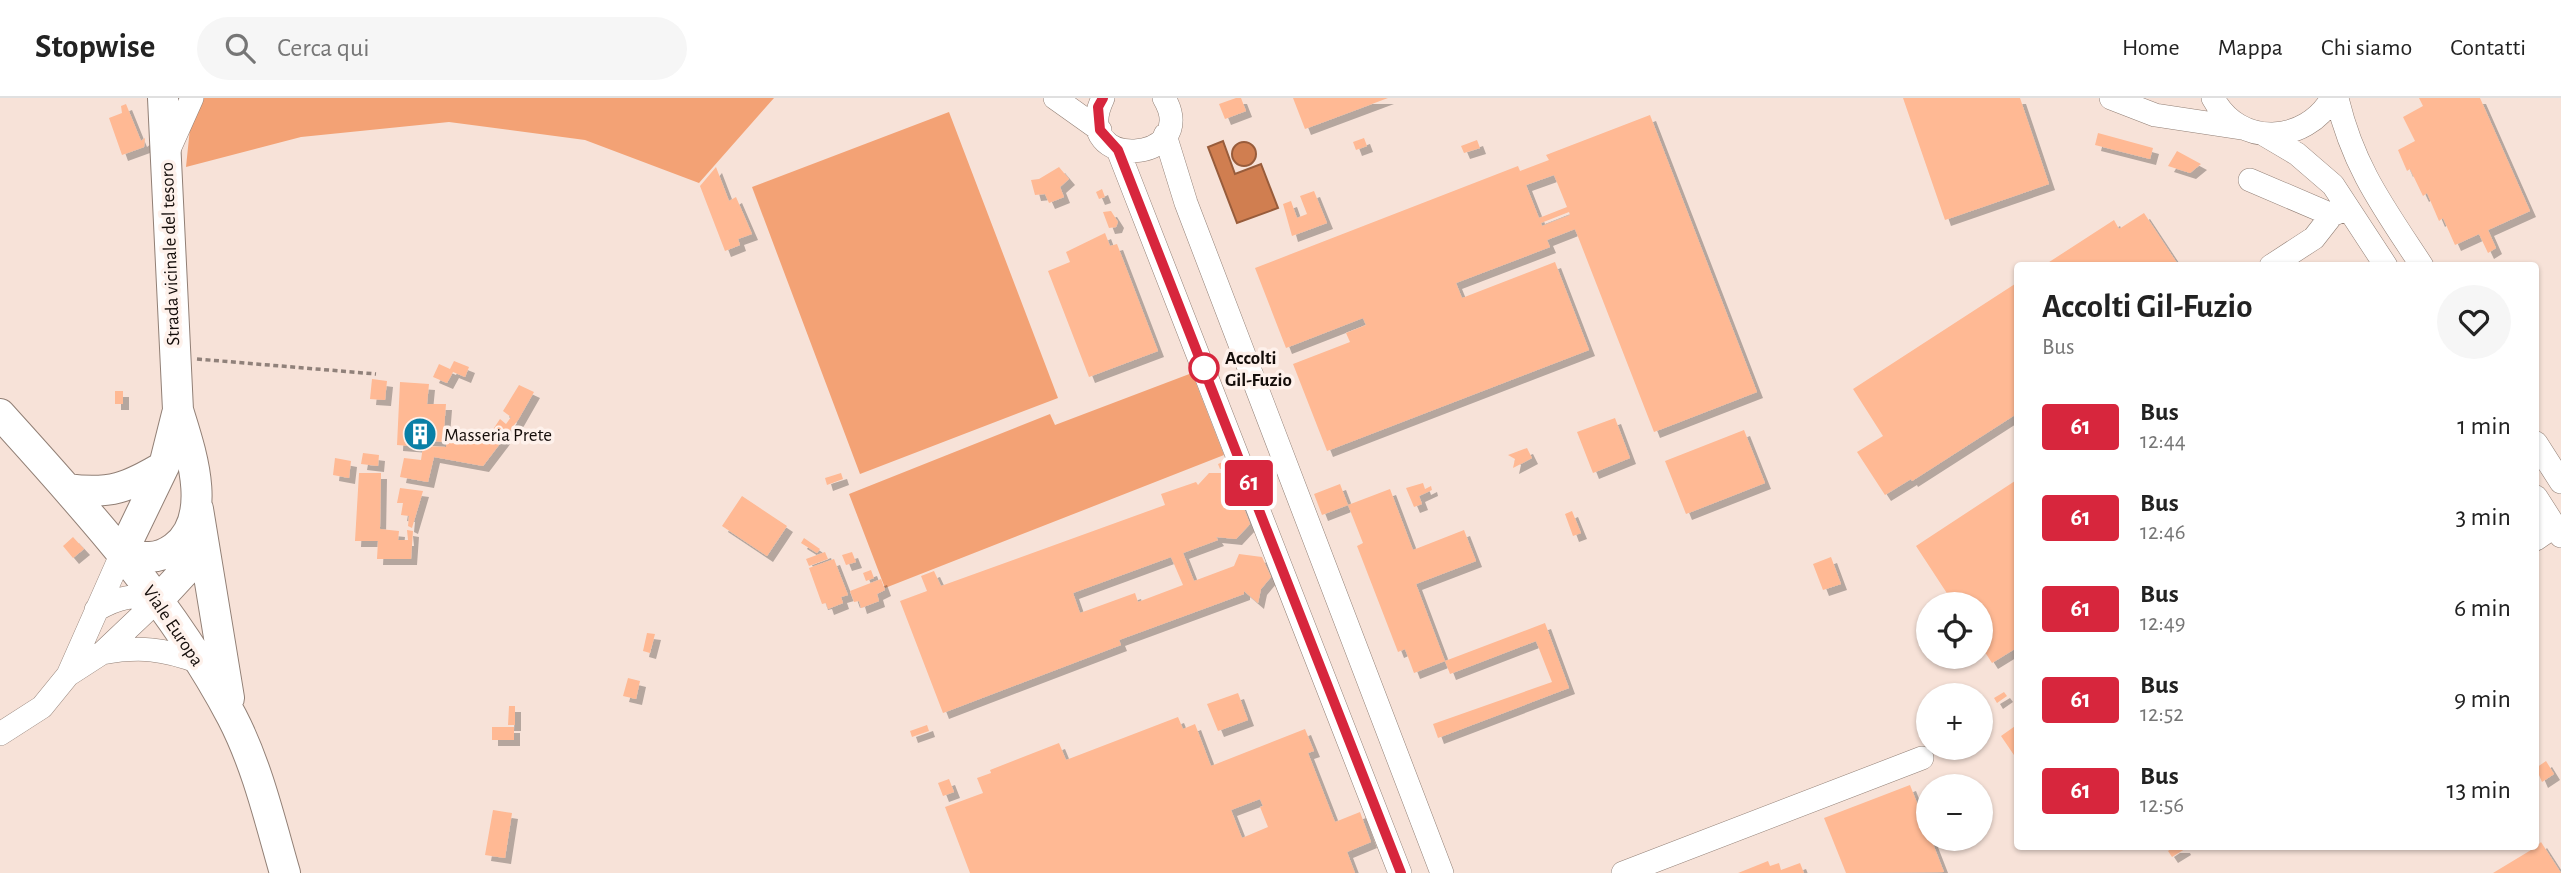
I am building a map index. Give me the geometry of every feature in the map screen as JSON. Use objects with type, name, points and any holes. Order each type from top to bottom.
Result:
[{"type":"main road","name":"Strada vicinale del tesoro","points":[[163,98],[178,410]]},
{"type":"main road","points":[[178,410],[164,466],[122,553],[150,557],[165,554],[181,542],[191,528],[197,504]]},
{"type":"main road","points":[[178,410],[190,448],[201,537],[233,719]]},
{"type":"main road","name":"Viale Europa","points":[[0,414],[122,553],[159,599],[200,662],[233,719],[262,792],[285,873]]},
{"type":"main road","points":[[68,489],[95,493],[114,491],[164,466]]},
{"type":"main road","points":[[159,599],[184,572],[201,537]]},
{"type":"street","points":[[165,159],[192,98]]},
{"type":"street","points":[[1055,98],[1100,130],[1118,150],[1401,873]]},
{"type":"street","points":[[1100,130],[1098,107],[1103,98]]},
{"type":"street","points":[[1164,98],[1169,113],[1165,135],[1186,203],[1442,873]]},
{"type":"street","points":[[2114,98],[2143,98]]},
{"type":"street","points":[[2114,98],[2155,114],[2242,128],[2265,135],[2297,155],[2333,185],[2340,212],[2383,262]]},
{"type":"street","points":[[2213,98],[2223,114],[2242,128]]},
{"type":"street","points":[[2265,135],[2285,134],[2307,126],[2325,111],[2335,98]]},
{"type":"street","points":[[2335,98],[2346,136],[2363,174],[2419,262]]},
{"type":"street","points":[[1118,150],[1139,153],[1158,144],[1165,135]]},
{"type":"street","points":[[2250,180],[2340,212]]},
{"type":"street","points":[[2277,262],[2314,238],[2340,212]]},
{"type":"street","points":[[2539,448],[2561,482]]},
{"type":"street","points":[[2539,502],[2558,531],[2539,539]]},
{"type":"street","points":[[0,734],[42,707],[68,674],[122,553]]},
{"type":"street","points":[[96,610],[121,597],[138,595],[159,599]]},
{"type":"street","points":[[68,674],[102,653],[159,599]]},
{"type":"street","points":[[102,653],[142,649],[168,650],[200,662]]},
{"type":"street","points":[[1623,873],[1917,760]]},
{"type":"path","points":[[174,357],[376,374]]},
{"type":"shaded area","points":[[203,98],[774,98],[699,183],[585,140],[449,122],[301,137],[186,167],[190,128]]},
{"type":"shaded area","points":[[949,112],[1058,398],[860,474],[752,187]]},
{"type":"shaded area","points":[[1223,141],[1235,174],[1261,164],[1278,208],[1237,223],[1208,147]]},
{"type":"shaded area","points":[[1244,142],[1253,145],[1256,154],[1253,163],[1244,166],[1235,163],[1232,154],[1235,145]]},
{"type":"shaded area","points":[[1192,373],[1224,455],[885,588],[849,494],[1050,414],[1055,425]]},
{"type":"building","points":[[1241,98],[1246,111],[1225,119],[1219,104]]},
{"type":"building","points":[[1293,98],[1388,98],[1305,129]]},
{"type":"building","points":[[1903,98],[2020,98],[2049,184],[1945,220]]},
{"type":"building","points":[[2419,98],[2480,98],[2530,211],[2488,230],[2496,248],[2488,253],[2479,234],[2455,245],[2443,218],[2439,221],[2427,193],[2423,196],[2410,169],[2407,171],[2398,150],[2415,141],[2403,117],[2423,106]]},
{"type":"building","points":[[126,104],[141,141],[145,138],[144,147],[122,155],[109,118],[122,113],[121,106]]},
{"type":"building","points":[[1650,115],[1757,392],[1654,432],[1575,229],[1547,240],[1550,247],[1456,283],[1462,298],[1555,262],[1589,350],[1327,451],[1293,364],[1350,342],[1346,333],[1366,325],[1363,318],[1286,348],[1255,268],[1518,166],[1520,171],[1549,160],[1546,155]],"holes":[[[1554,175],[1567,207],[1539,218],[1526,185]],[[1569,212],[1570,215],[1542,226],[1541,223]]]},
{"type":"building","points":[[2098,133],[2153,148],[2150,159],[2095,145]]},
{"type":"building","points":[[1364,138],[1367,146],[1356,150],[1353,142]]},
{"type":"building","points":[[1477,140],[1480,148],[1464,153],[1461,146]]},
{"type":"building","points":[[2177,151],[2201,164],[2190,173],[2168,166]]},
{"type":"building","points":[[716,167],[729,201],[736,197],[752,234],[738,239],[740,245],[725,251],[700,186]]},
{"type":"building","points":[[1059,167],[1069,179],[1060,187],[1064,197],[1049,203],[1045,194],[1035,195],[1031,180],[1039,179]]},
{"type":"building","points":[[1102,189],[1105,197],[1099,199],[1096,192]]},
{"type":"building","points":[[1314,191],[1327,223],[1292,236],[1283,204],[1291,201],[1297,218],[1307,214],[1300,196]]},
{"type":"building","points":[[1111,211],[1118,222],[1116,227],[1109,228],[1103,212]]},
{"type":"building","points":[[2144,213],[2176,262],[2049,262],[2114,220],[2119,229]]},
{"type":"building","points":[[1105,233],[1110,246],[1117,244],[1158,351],[1089,377],[1048,271],[1070,262],[1066,252]]},
{"type":"building","points":[[2014,285],[2014,416],[1912,481],[1911,479],[1885,495],[1857,452],[1883,436],[1853,389]]},
{"type":"building","points":[[454,361],[469,367],[465,377],[453,372],[447,383],[433,377],[439,364],[450,369]]},
{"type":"building","points":[[372,379],[387,381],[385,400],[370,399]]},
{"type":"building","name":"Masseria Prete","points":[[400,382],[429,384],[427,404],[446,404],[443,442],[425,440],[425,446],[446,447],[447,431],[488,437],[500,419],[506,424],[511,417],[503,411],[519,385],[534,392],[518,420],[483,466],[434,457],[428,482],[400,477],[404,458],[421,460],[423,447],[397,445]]},
{"type":"building","points":[[115,391],[123,391],[123,404],[115,404]]},
{"type":"building","points":[[1615,418],[1630,458],[1593,473],[1577,432]]},
{"type":"building","points":[[1744,430],[1765,483],[1686,514],[1665,461]]},
{"type":"building","points":[[1527,448],[1532,458],[1513,468],[1515,459],[1508,455]]},
{"type":"building","points":[[363,453],[379,455],[378,466],[361,464]]},
{"type":"building","points":[[335,458],[351,461],[349,478],[333,475]]},
{"type":"building","points":[[1225,461],[1227,467],[1220,469],[1218,464]]},
{"type":"building","points":[[359,473],[381,473],[380,529],[399,531],[398,540],[408,540],[407,530],[413,531],[411,559],[377,559],[378,541],[355,541]]},
{"type":"building","points":[[841,473],[843,479],[827,485],[825,478]]},
{"type":"building","points":[[1209,473],[1230,473],[1250,524],[1236,539],[1216,537],[1218,540],[1183,553],[1194,581],[1234,566],[1239,554],[1262,557],[1271,577],[1261,589],[1258,603],[1244,591],[1244,594],[1119,640],[1121,645],[943,713],[900,601],[927,591],[921,576],[934,571],[941,586],[1165,505],[1161,494],[1196,482],[1198,485]],"holes":[[[1171,557],[1183,585],[1138,602],[1135,593],[1080,613],[1073,593]]]},
{"type":"building","points":[[2014,482],[2014,649],[1993,662],[1993,592],[1946,592],[1916,546]]},
{"type":"building","points":[[1423,483],[1425,489],[1431,486],[1432,490],[1419,496],[1422,504],[1414,507],[1406,488]]},
{"type":"building","points":[[1340,484],[1348,505],[1322,515],[1314,494]]},
{"type":"building","points":[[400,488],[423,491],[412,528],[408,526],[409,516],[401,515],[403,503],[397,503]]},
{"type":"building","points":[[1390,489],[1413,550],[1464,530],[1476,561],[1416,584],[1445,661],[1414,673],[1405,649],[1398,652],[1357,546],[1363,543],[1348,505]]},
{"type":"building","points":[[742,496],[787,526],[767,556],[722,526]]},
{"type":"building","points":[[1572,511],[1581,533],[1573,536],[1565,514]]},
{"type":"building","points":[[73,537],[84,549],[73,558],[63,546]]},
{"type":"building","points":[[804,538],[820,549],[817,553],[801,543]]},
{"type":"building","points":[[825,552],[828,559],[809,566],[806,559]]},
{"type":"building","points":[[852,552],[856,562],[846,565],[842,555]]},
{"type":"building","points":[[1831,557],[1841,584],[1823,590],[1813,564]]},
{"type":"building","points":[[834,559],[848,595],[841,597],[843,603],[828,609],[826,603],[822,604],[809,568]]},
{"type":"building","points":[[871,570],[874,578],[866,581],[863,573]]},
{"type":"building","points":[[881,579],[885,590],[877,594],[879,601],[861,608],[859,601],[854,602],[850,591]]},
{"type":"building","points":[[1545,623],[1569,688],[1438,738],[1433,724],[1552,682],[1536,641],[1450,674],[1445,661]]},
{"type":"building","points":[[647,633],[655,634],[650,653],[643,651]]},
{"type":"building","points":[[628,678],[640,681],[636,699],[623,696]]},
{"type":"building","points":[[2004,692],[2007,696],[1997,703],[1994,698]]},
{"type":"building","points":[[1238,693],[1248,720],[1218,731],[1207,704]]},
{"type":"building","points":[[509,706],[515,706],[515,725],[508,725]]},
{"type":"building","points":[[1178,717],[1183,729],[1195,724],[1211,766],[1305,729],[1314,751],[1308,753],[1335,822],[1360,812],[1371,842],[1347,852],[1355,873],[970,873],[945,807],[983,793],[977,778],[991,773],[990,770],[1059,743],[1066,760]],"holes":[[[1260,799],[1263,806],[1260,807],[1268,827],[1242,838],[1231,810]]]},
{"type":"building","points":[[927,725],[929,731],[912,737],[910,731]]},
{"type":"building","points":[[492,727],[514,727],[514,740],[492,740]]},
{"type":"building","points":[[2014,727],[2014,755],[2001,736]]},
{"type":"building","points":[[2546,761],[2554,774],[2542,782],[2539,766]]},
{"type":"building","points":[[949,779],[954,792],[943,796],[938,783]]},
{"type":"building","points":[[1910,785],[1916,800],[1916,851],[1936,851],[1944,872],[1846,873],[1824,818]]},
{"type":"building","points":[[493,810],[512,813],[505,858],[485,855]]},
{"type":"building","points":[[2541,842],[2561,873],[2493,873],[2531,850],[2539,850]]},
{"type":"building","points":[[2170,850],[2183,850],[2172,857]]},
{"type":"building","points":[[1768,861],[1770,866],[1779,863],[1781,870],[1800,863],[1804,873],[1738,873]]},
{"type":"bus line","name":"61","points":[[1103,98],[1098,107],[1100,130],[1104,139],[1118,150],[1401,873]]},
{"type":"place","name":"Accolti Gil-Fuzio","points":[[1204,368]]},
{"type":"place","name":"Masseria Prete","points":[[420,434]]}]
